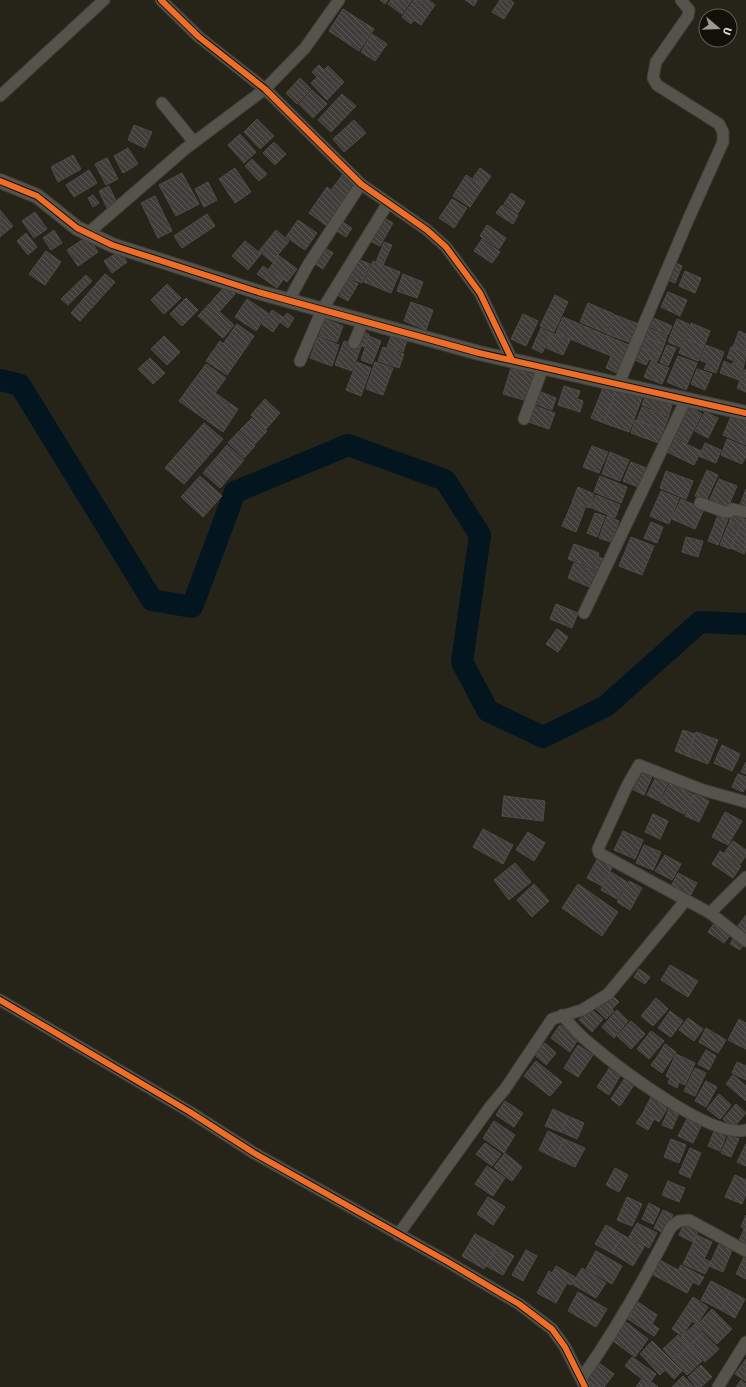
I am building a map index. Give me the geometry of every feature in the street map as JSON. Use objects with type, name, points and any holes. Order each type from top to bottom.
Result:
[{"type":"street","points":[[0,96],[104,0]]},
{"type":"street","points":[[161,0],[199,38],[265,89],[361,184],[427,230],[446,247],[461,265],[480,293],[512,360]]},
{"type":"street","points":[[87,234],[194,142],[265,89],[305,48],[339,0]]},
{"type":"street","points":[[619,383],[688,220],[723,142],[723,132],[719,124],[657,85],[653,78],[656,62],[688,16],[689,10],[681,0]]},
{"type":"street","points":[[162,103],[194,142]]},
{"type":"street","points":[[0,181],[37,196],[49,204],[66,220],[87,234],[137,253],[322,310],[479,353],[619,383],[746,413]]},
{"type":"street","points":[[290,300],[308,265],[361,184]]},
{"type":"street","points":[[300,361],[322,310],[388,203]]},
{"type":"street","points":[[354,343],[363,321]]},
{"type":"street","points":[[524,419],[542,366]]},
{"type":"street","points":[[584,613],[686,399]]},
{"type":"street","points":[[700,503],[725,512],[729,512],[732,509],[746,512]]},
{"type":"street","points":[[746,802],[704,790],[639,765],[598,849],[598,853],[710,913],[746,941]]},
{"type":"street","points":[[710,913],[746,877]]},
{"type":"street","points":[[398,1235],[490,1107],[505,1089],[552,1019],[582,1010],[608,994],[686,900]]},
{"type":"street","points":[[0,1000],[183,1108],[254,1153],[448,1262],[539,1318],[552,1329],[565,1347],[583,1383]]},
{"type":"street","points":[[562,1015],[587,1041],[661,1097],[696,1117],[732,1130],[746,1130]]},
{"type":"street","points":[[583,1383],[638,1291],[671,1227],[679,1221],[689,1220],[746,1251]]},
{"type":"street","points":[[718,1387],[746,1342]]},
{"type":"building","points":[[380,0],[388,0],[385,4]]},
{"type":"building","points":[[391,0],[412,0],[402,14],[388,4]]},
{"type":"building","points":[[414,0],[429,0],[435,5],[421,25],[414,20],[411,24],[402,17]]},
{"type":"building","points":[[465,0],[477,0],[474,6]]},
{"type":"building","points":[[500,0],[510,0],[514,3],[504,19],[492,12]]},
{"type":"building","points":[[343,9],[374,29],[359,51],[329,31]]},
{"type":"building","points":[[372,34],[387,44],[375,61],[361,52]]},
{"type":"building","points":[[319,65],[324,70],[328,66],[344,82],[327,100],[311,83],[317,77],[312,72]]},
{"type":"building","points":[[300,78],[311,89],[297,104],[286,93]]},
{"type":"building","points":[[312,90],[327,104],[313,118],[299,104]]},
{"type":"building","points":[[342,94],[356,106],[331,132],[318,120]]},
{"type":"building","points":[[257,119],[274,136],[260,149],[244,132]]},
{"type":"building","points":[[354,120],[366,133],[344,152],[333,139]]},
{"type":"building","points":[[134,125],[152,132],[145,148],[128,140]]},
{"type":"building","points":[[240,134],[256,152],[244,163],[228,145]]},
{"type":"building","points":[[274,142],[286,154],[275,165],[263,153]]},
{"type":"building","points":[[128,148],[138,164],[123,173],[114,156]]},
{"type":"building","points":[[73,155],[81,169],[58,182],[51,167]]},
{"type":"building","points":[[107,158],[118,179],[106,185],[95,164]]},
{"type":"building","points":[[252,159],[267,174],[259,181],[245,166]]},
{"type":"building","points":[[235,168],[251,192],[235,203],[219,179]]},
{"type":"building","points":[[480,168],[491,176],[484,186],[473,178]]},
{"type":"building","points":[[89,170],[97,183],[74,197],[66,185]]},
{"type":"building","points":[[182,173],[199,204],[176,216],[159,185]]},
{"type":"building","points":[[343,174],[355,183],[344,198],[332,189]]},
{"type":"building","points":[[466,175],[484,186],[470,207],[453,196]]},
{"type":"building","points":[[208,182],[217,200],[204,207],[195,189]]},
{"type":"building","points":[[109,186],[117,203],[107,208],[99,191]]},
{"type":"building","points":[[327,187],[345,200],[327,226],[309,213]]},
{"type":"building","points":[[511,193],[525,202],[518,213],[504,204]]},
{"type":"building","points":[[93,195],[99,203],[93,207],[88,198]]},
{"type":"building","points":[[155,196],[172,231],[158,238],[141,203]]},
{"type":"building","points":[[452,199],[467,208],[454,228],[439,218]]},
{"type":"building","points":[[502,205],[518,215],[513,224],[496,213]]},
{"type":"building","points":[[0,210],[13,226],[0,237]]},
{"type":"building","points":[[35,212],[47,229],[34,238],[22,221]]},
{"type":"building","points":[[207,214],[215,226],[182,248],[174,236]]},
{"type":"building","points":[[381,216],[393,223],[380,246],[368,240]]},
{"type":"building","points":[[338,219],[352,228],[346,237],[332,228]]},
{"type":"building","points":[[298,220],[317,233],[305,250],[286,237]]},
{"type":"building","points":[[487,225],[506,238],[499,249],[480,236]]},
{"type":"building","points":[[54,230],[62,243],[51,250],[43,238]]},
{"type":"building","points":[[276,230],[289,241],[272,262],[259,251]]},
{"type":"building","points":[[26,233],[37,247],[28,255],[17,241]]},
{"type":"building","points":[[88,236],[98,252],[78,266],[67,250]]},
{"type":"building","points":[[482,239],[500,252],[492,263],[474,251]]},
{"type":"building","points":[[245,241],[261,254],[248,270],[232,256]]},
{"type":"building","points":[[384,242],[392,245],[383,265],[376,262]]},
{"type":"building","points":[[322,246],[333,253],[323,269],[312,262]]},
{"type":"building","points":[[46,251],[61,262],[45,285],[29,274]]},
{"type":"building","points":[[120,251],[127,262],[112,273],[104,261]]},
{"type":"building","points":[[278,255],[297,269],[287,282],[269,269]]},
{"type":"building","points":[[355,258],[370,264],[362,283],[347,277]]},
{"type":"building","points":[[373,261],[400,272],[391,293],[364,282]]},
{"type":"building","points":[[676,263],[682,266],[675,283],[668,280]]},
{"type":"building","points":[[263,266],[283,280],[277,288],[257,274]]},
{"type":"building","points":[[685,271],[701,278],[695,293],[679,286]]},
{"type":"building","points":[[105,274],[115,282],[80,321],[71,313]]},
{"type":"building","points":[[403,274],[423,282],[417,298],[397,291]]},
{"type":"building","points":[[86,275],[92,281],[68,305],[61,299]]},
{"type":"building","points":[[344,276],[358,284],[348,301],[334,293]]},
{"type":"building","points":[[167,284],[181,298],[164,314],[151,300]]},
{"type":"building","points":[[226,285],[235,294],[220,311],[211,302]]},
{"type":"building","points":[[668,292],[687,300],[680,316],[661,307]]},
{"type":"building","points":[[555,295],[568,302],[554,332],[540,326]]},
{"type":"building","points":[[186,298],[198,310],[182,326],[170,314]]},
{"type":"building","points":[[247,299],[268,313],[256,331],[235,317]]},
{"type":"building","points":[[411,302],[433,310],[426,330],[404,321]]},
{"type":"building","points":[[210,303],[234,325],[223,338],[198,316]]},
{"type":"building","points":[[588,303],[614,314],[606,333],[580,322]]},
{"type":"building","points":[[272,310],[283,317],[273,332],[262,324]]},
{"type":"building","points":[[287,313],[294,318],[288,328],[280,322]]},
{"type":"building","points":[[523,314],[538,321],[526,346],[511,339]]},
{"type":"building","points":[[615,315],[641,325],[634,344],[607,334]]},
{"type":"building","points":[[563,317],[631,346],[619,374],[606,368],[611,356],[556,333]]},
{"type":"building","points":[[651,317],[672,326],[668,335],[648,326]]},
{"type":"building","points":[[325,319],[343,326],[337,342],[319,336]]},
{"type":"building","points":[[677,319],[689,324],[680,347],[668,342]]},
{"type":"building","points":[[691,323],[710,331],[704,346],[685,338]]},
{"type":"building","points":[[237,324],[254,336],[227,375],[206,361],[220,341],[223,344]]},
{"type":"building","points":[[541,328],[552,333],[542,353],[532,348]]},
{"type":"building","points":[[648,328],[667,336],[664,345],[644,337]]},
{"type":"building","points":[[361,331],[369,334],[364,347],[356,344]]},
{"type":"building","points":[[739,331],[746,334],[746,352],[733,347]]},
{"type":"building","points":[[553,333],[570,340],[563,355],[546,348]]},
{"type":"building","points":[[164,336],[180,352],[167,365],[151,349]]},
{"type":"building","points":[[369,336],[381,341],[372,364],[361,360]]},
{"type":"building","points":[[391,336],[407,341],[403,352],[387,347]]},
{"type":"building","points":[[318,337],[339,345],[332,366],[310,358]]},
{"type":"building","points":[[644,337],[664,345],[660,355],[640,347]]},
{"type":"building","points":[[685,338],[704,346],[698,361],[679,353]]},
{"type":"building","points":[[344,341],[361,347],[352,371],[335,365]]},
{"type":"building","points":[[667,345],[676,348],[668,366],[660,362]]},
{"type":"building","points":[[706,345],[724,352],[716,373],[704,369],[707,363],[700,360]]},
{"type":"building","points":[[383,347],[404,354],[399,368],[378,361]]},
{"type":"building","points":[[640,347],[660,355],[657,362],[649,359],[646,365],[635,360]]},
{"type":"building","points":[[731,347],[746,353],[744,365],[727,358]]},
{"type":"building","points":[[678,356],[697,363],[686,390],[667,382]]},
{"type":"building","points":[[150,358],[165,373],[153,384],[138,369]]},
{"type":"building","points":[[651,361],[669,368],[662,384],[644,377]]},
{"type":"building","points":[[724,361],[732,365],[733,362],[744,366],[739,380],[720,373]]},
{"type":"building","points":[[357,362],[371,368],[361,396],[346,390]]},
{"type":"building","points":[[375,362],[393,368],[383,395],[366,389]]},
{"type":"building","points":[[206,364],[226,378],[215,393],[238,409],[223,432],[179,401]]},
{"type":"building","points":[[511,368],[535,375],[527,401],[503,394]]},
{"type":"building","points":[[697,369],[712,374],[705,390],[691,384]]},
{"type":"building","points":[[744,370],[746,370],[746,392],[737,388]]},
{"type":"building","points":[[605,383],[617,388],[604,423],[591,418]]},
{"type":"building","points":[[564,386],[580,391],[577,399],[583,401],[580,412],[558,405]]},
{"type":"building","points":[[617,388],[642,398],[629,432],[604,423]]},
{"type":"building","points":[[538,391],[556,398],[552,410],[533,403]]},
{"type":"building","points":[[646,395],[672,405],[669,415],[642,405]]},
{"type":"building","points":[[265,399],[280,413],[266,429],[251,415]]},
{"type":"building","points":[[532,405],[555,413],[549,429],[526,421]]},
{"type":"building","points":[[688,406],[702,414],[687,443],[672,435]]},
{"type":"building","points":[[642,407],[669,416],[663,430],[637,420]]},
{"type":"building","points":[[705,412],[718,418],[708,438],[695,431]]},
{"type":"building","points":[[732,414],[746,420],[746,445],[723,435]]},
{"type":"building","points":[[252,418],[267,431],[255,444],[240,430]]},
{"type":"building","points":[[635,420],[664,431],[659,443],[631,433]]},
{"type":"building","points":[[204,423],[223,439],[184,484],[165,468]]},
{"type":"building","points":[[239,431],[255,446],[244,458],[228,443]]},
{"type":"building","points":[[670,436],[701,451],[694,465],[663,450]]},
{"type":"building","points":[[727,439],[746,447],[746,456],[742,464],[721,455]]},
{"type":"building","points":[[705,443],[721,450],[716,463],[699,456]]},
{"type":"building","points":[[227,445],[244,460],[232,474],[215,459]]},
{"type":"building","points":[[592,446],[608,452],[599,473],[583,467]]},
{"type":"building","points":[[610,452],[629,460],[620,481],[602,474]]},
{"type":"building","points":[[215,459],[232,474],[220,488],[203,473]]},
{"type":"building","points":[[631,462],[649,469],[641,488],[623,481]]},
{"type":"building","points":[[707,470],[718,475],[706,501],[695,496]]},
{"type":"building","points":[[666,471],[693,481],[686,499],[660,488]]},
{"type":"building","points":[[200,476],[222,496],[203,517],[181,497]]},
{"type":"building","points":[[600,476],[627,487],[621,503],[594,492]]},
{"type":"building","points":[[719,479],[737,486],[728,507],[710,499]]},
{"type":"building","points":[[578,487],[594,494],[589,508],[572,502]]},
{"type":"building","points":[[746,489],[746,507],[740,505]]},
{"type":"building","points":[[661,491],[679,498],[669,524],[650,516]]},
{"type":"building","points":[[596,495],[620,505],[615,518],[590,507]]},
{"type":"building","points":[[681,499],[704,509],[695,529],[672,519]]},
{"type":"building","points":[[572,503],[585,508],[576,532],[562,526]]},
{"type":"building","points":[[734,510],[745,515],[740,527],[729,522]]},
{"type":"building","points":[[595,513],[605,516],[597,537],[587,533]]},
{"type":"building","points":[[718,515],[728,519],[718,545],[708,541]]},
{"type":"building","points":[[607,516],[619,521],[611,542],[599,538]]},
{"type":"building","points":[[744,519],[746,520],[746,549],[744,554],[731,548]]},
{"type":"building","points":[[651,522],[663,527],[657,543],[644,538]]},
{"type":"building","points":[[729,523],[739,528],[730,549],[720,545]]},
{"type":"building","points":[[631,537],[654,546],[642,575],[619,566]]},
{"type":"building","points":[[686,537],[703,541],[698,557],[682,552]]},
{"type":"building","points":[[574,544],[599,553],[598,557],[607,560],[602,572],[568,559]]},
{"type":"building","points":[[574,563],[598,572],[592,588],[568,578]]},
{"type":"building","points":[[556,604],[578,613],[572,628],[550,619]]},
{"type":"building","points":[[557,629],[568,637],[558,652],[546,644]]},
{"type":"building","points":[[683,730],[695,734],[687,756],[675,751]]},
{"type":"building","points":[[696,732],[718,740],[708,764],[687,756]]},
{"type":"building","points":[[722,745],[740,754],[732,771],[714,763]]},
{"type":"building","points":[[746,762],[746,774],[741,772]]},
{"type":"building","points":[[640,769],[653,774],[644,795],[632,789]]},
{"type":"building","points":[[738,774],[746,777],[746,787],[743,792],[732,787]]},
{"type":"building","points":[[656,777],[668,783],[659,801],[647,795]]},
{"type":"building","points":[[670,783],[694,795],[684,814],[660,802]]},
{"type":"building","points":[[695,794],[709,801],[699,822],[685,816]]},
{"type":"building","points":[[504,796],[545,801],[543,821],[502,816]]},
{"type":"building","points":[[725,812],[742,821],[728,845],[712,837]]},
{"type":"building","points":[[653,814],[668,821],[660,839],[645,832]]},
{"type":"building","points":[[483,829],[513,845],[503,864],[473,847]]},
{"type":"building","points":[[623,831],[643,840],[635,859],[614,850]]},
{"type":"building","points":[[528,832],[545,843],[534,861],[516,850]]},
{"type":"building","points":[[733,841],[746,850],[746,856],[740,864],[724,853]]},
{"type":"building","points":[[644,845],[661,852],[653,870],[636,863]]},
{"type":"building","points":[[720,851],[741,866],[733,878],[712,864]]},
{"type":"building","points":[[665,855],[681,864],[672,880],[655,871]]},
{"type":"building","points":[[599,856],[614,864],[602,886],[587,878]]},
{"type":"building","points":[[515,863],[531,882],[509,900],[494,880]]},
{"type":"building","points":[[611,872],[627,882],[617,899],[601,890]]},
{"type":"building","points":[[678,873],[697,883],[689,898],[670,888]]},
{"type":"building","points":[[629,881],[642,888],[630,910],[617,902]]},
{"type":"building","points":[[534,884],[549,901],[532,917],[517,900]]},
{"type":"building","points":[[578,884],[618,912],[602,936],[562,908]]},
{"type":"building","points":[[746,915],[746,936],[736,928]]},
{"type":"building","points":[[715,922],[731,934],[724,943],[708,932]]},
{"type":"building","points":[[734,937],[744,943],[740,950],[730,944]]},
{"type":"building","points":[[670,965],[698,981],[688,997],[661,980]]},
{"type":"building","points":[[639,969],[650,977],[645,984],[634,977]]},
{"type":"building","points":[[612,995],[619,1002],[612,1009],[605,1002]]},
{"type":"building","points":[[656,998],[668,1009],[653,1026],[641,1016]]},
{"type":"building","points":[[601,999],[614,1011],[606,1019],[594,1007]]},
{"type":"building","points":[[590,1008],[603,1019],[592,1032],[579,1020]]},
{"type":"building","points":[[617,1010],[628,1021],[614,1038],[602,1027]]},
{"type":"building","points":[[670,1011],[683,1021],[671,1037],[658,1028]]},
{"type":"building","points":[[688,1018],[703,1029],[694,1041],[679,1030]]},
{"type":"building","points":[[739,1019],[746,1023],[746,1049],[728,1040]]},
{"type":"building","points":[[631,1021],[645,1034],[631,1049],[617,1036]]},
{"type":"building","points":[[560,1025],[579,1038],[570,1052],[551,1038]]},
{"type":"building","points":[[706,1028],[726,1040],[718,1053],[699,1042]]},
{"type":"building","points":[[651,1031],[664,1041],[649,1059],[637,1049]]},
{"type":"building","points":[[545,1043],[556,1053],[546,1065],[534,1054]]},
{"type":"building","points":[[665,1044],[676,1052],[670,1061],[659,1054]]},
{"type":"building","points":[[578,1045],[593,1055],[578,1077],[564,1068]]},
{"type":"building","points":[[706,1050],[716,1056],[709,1070],[698,1064]]},
{"type":"building","points":[[659,1054],[670,1061],[662,1073],[651,1065]]},
{"type":"building","points":[[676,1054],[695,1063],[685,1085],[679,1082],[677,1088],[668,1083],[670,1078],[666,1076]]},
{"type":"building","points":[[536,1061],[562,1082],[550,1096],[524,1076]]},
{"type":"building","points":[[737,1062],[746,1066],[746,1080],[732,1073]]},
{"type":"building","points":[[610,1067],[621,1074],[609,1095],[597,1087]]},
{"type":"building","points":[[695,1068],[706,1073],[695,1096],[684,1091]]},
{"type":"building","points":[[627,1075],[636,1082],[620,1106],[611,1099]]},
{"type":"building","points":[[733,1075],[746,1086],[746,1101],[726,1084]]},
{"type":"building","points":[[706,1081],[717,1087],[706,1107],[695,1101]]},
{"type":"building","points":[[719,1094],[731,1105],[720,1119],[707,1109]]},
{"type":"building","points":[[652,1095],[669,1105],[659,1122],[643,1113]]},
{"type":"building","points":[[505,1101],[523,1113],[514,1127],[496,1115]]},
{"type":"building","points":[[736,1104],[746,1113],[733,1128],[723,1119]]},
{"type":"building","points":[[670,1107],[680,1111],[672,1129],[662,1125]]},
{"type":"building","points":[[553,1109],[568,1116],[561,1132],[545,1126]]},
{"type":"building","points":[[643,1113],[654,1119],[648,1130],[636,1123]]},
{"type":"building","points":[[568,1116],[584,1123],[577,1139],[561,1132]]},
{"type":"building","points":[[687,1119],[701,1126],[693,1143],[678,1136]]},
{"type":"building","points":[[494,1121],[515,1135],[504,1153],[483,1138]]},
{"type":"building","points":[[715,1129],[727,1133],[720,1151],[708,1146]]},
{"type":"building","points":[[548,1131],[564,1139],[555,1158],[539,1150]]},
{"type":"building","points":[[729,1135],[739,1139],[731,1157],[721,1153]]},
{"type":"building","points":[[564,1139],[585,1148],[575,1167],[555,1158]]},
{"type":"building","points":[[671,1139],[686,1145],[679,1163],[664,1157]]},
{"type":"building","points":[[485,1143],[501,1154],[492,1166],[476,1154]]},
{"type":"building","points":[[746,1144],[746,1166],[737,1162]]},
{"type":"building","points":[[690,1148],[701,1153],[690,1178],[679,1173]]},
{"type":"building","points":[[505,1153],[516,1162],[505,1176],[494,1167]]},
{"type":"building","points":[[516,1162],[522,1167],[512,1181],[505,1176]]},
{"type":"building","points":[[487,1166],[505,1178],[493,1196],[475,1184]]},
{"type":"building","points":[[615,1168],[628,1175],[619,1192],[606,1185]]},
{"type":"building","points":[[735,1175],[746,1180],[746,1194],[742,1204],[725,1197]]},
{"type":"building","points":[[668,1181],[685,1188],[679,1202],[662,1195]]},
{"type":"building","points":[[488,1197],[505,1207],[493,1225],[477,1214]]},
{"type":"building","points":[[627,1197],[642,1204],[632,1226],[617,1220]]},
{"type":"building","points":[[649,1203],[660,1209],[653,1224],[642,1219]]},
{"type":"building","points":[[663,1210],[673,1215],[664,1233],[654,1228]]},
{"type":"building","points":[[746,1215],[746,1229],[741,1227]]},
{"type":"building","points":[[685,1222],[699,1228],[693,1242],[679,1235]]},
{"type":"building","points":[[637,1223],[657,1233],[649,1248],[629,1237]]},
{"type":"building","points":[[606,1225],[623,1235],[612,1253],[595,1244]]},
{"type":"building","points":[[744,1229],[746,1230],[746,1246],[738,1243]]},
{"type":"building","points":[[475,1234],[497,1246],[484,1269],[462,1256]]},
{"type":"building","points":[[623,1235],[644,1247],[633,1266],[612,1253]]},
{"type":"building","points":[[697,1235],[712,1242],[704,1259],[711,1262],[705,1274],[683,1264]]},
{"type":"building","points":[[719,1244],[732,1250],[723,1272],[709,1266]]},
{"type":"building","points":[[497,1246],[514,1256],[503,1275],[486,1266]]},
{"type":"building","points":[[526,1250],[537,1256],[523,1281],[512,1275]]},
{"type":"building","points":[[596,1251],[622,1266],[612,1284],[586,1269]]},
{"type":"building","points":[[744,1257],[746,1258],[746,1279],[736,1274]]},
{"type":"building","points":[[658,1259],[678,1270],[681,1265],[704,1277],[699,1285],[693,1282],[687,1293],[650,1273]]},
{"type":"building","points":[[556,1266],[575,1277],[571,1285],[567,1283],[556,1303],[537,1293],[549,1271],[552,1273]]},
{"type":"building","points":[[582,1268],[606,1283],[596,1298],[572,1284]]},
{"type":"building","points":[[711,1281],[730,1291],[721,1310],[701,1300]]},
{"type":"building","points":[[730,1291],[745,1299],[735,1318],[721,1310]]},
{"type":"building","points":[[578,1292],[607,1309],[596,1327],[568,1311]]},
{"type":"building","points":[[693,1297],[708,1307],[697,1324],[692,1321],[682,1336],[672,1329]]},
{"type":"building","points":[[638,1302],[657,1315],[652,1324],[659,1329],[654,1336],[628,1319]]},
{"type":"building","points":[[712,1309],[732,1329],[717,1344],[697,1325]]},
{"type":"building","points":[[626,1322],[648,1339],[635,1357],[609,1338],[619,1325],[622,1328]]},
{"type":"building","points":[[695,1324],[703,1333],[689,1346],[681,1337]]},
{"type":"building","points":[[703,1333],[719,1349],[705,1362],[689,1346]]},
{"type":"building","points":[[678,1335],[688,1346],[673,1360],[663,1349]]},
{"type":"building","points":[[652,1341],[658,1347],[646,1360],[640,1354]]},
{"type":"building","points":[[688,1346],[702,1361],[687,1375],[673,1360]]},
{"type":"building","points":[[658,1347],[682,1371],[674,1379],[665,1370],[660,1375],[646,1360]]},
{"type":"building","points":[[632,1357],[656,1374],[647,1387],[636,1387],[642,1379],[625,1366]]},
{"type":"building","points":[[746,1359],[746,1381],[735,1374]]},
{"type":"building","points":[[599,1363],[614,1374],[604,1387],[593,1387],[585,1381]]},
{"type":"building","points":[[701,1365],[712,1377],[701,1387],[696,1387],[688,1377]]},
{"type":"building","points":[[683,1376],[694,1387],[672,1387]]},
{"type":"building","points":[[741,1380],[746,1384],[746,1387],[736,1387]]},
{"type":"building","points":[[652,1382],[658,1387],[648,1387]]},
{"type":"waterway","points":[[0,380],[20,385],[152,600],[192,607],[235,492],[348,445],[445,480],[480,535],[462,662],[488,711],[543,737],[606,706],[700,622],[746,624]]},
{"type":"cycle path","points":[[161,0],[199,37],[265,89],[361,184],[427,230],[446,247],[480,293],[512,360]]},
{"type":"cycle path","points":[[0,181],[37,196],[77,228],[112,245],[258,292],[479,353],[746,413]]},
{"type":"cycle path","points":[[0,1000],[190,1112],[254,1153],[448,1262],[519,1304],[552,1329],[565,1347],[585,1387]]}]
